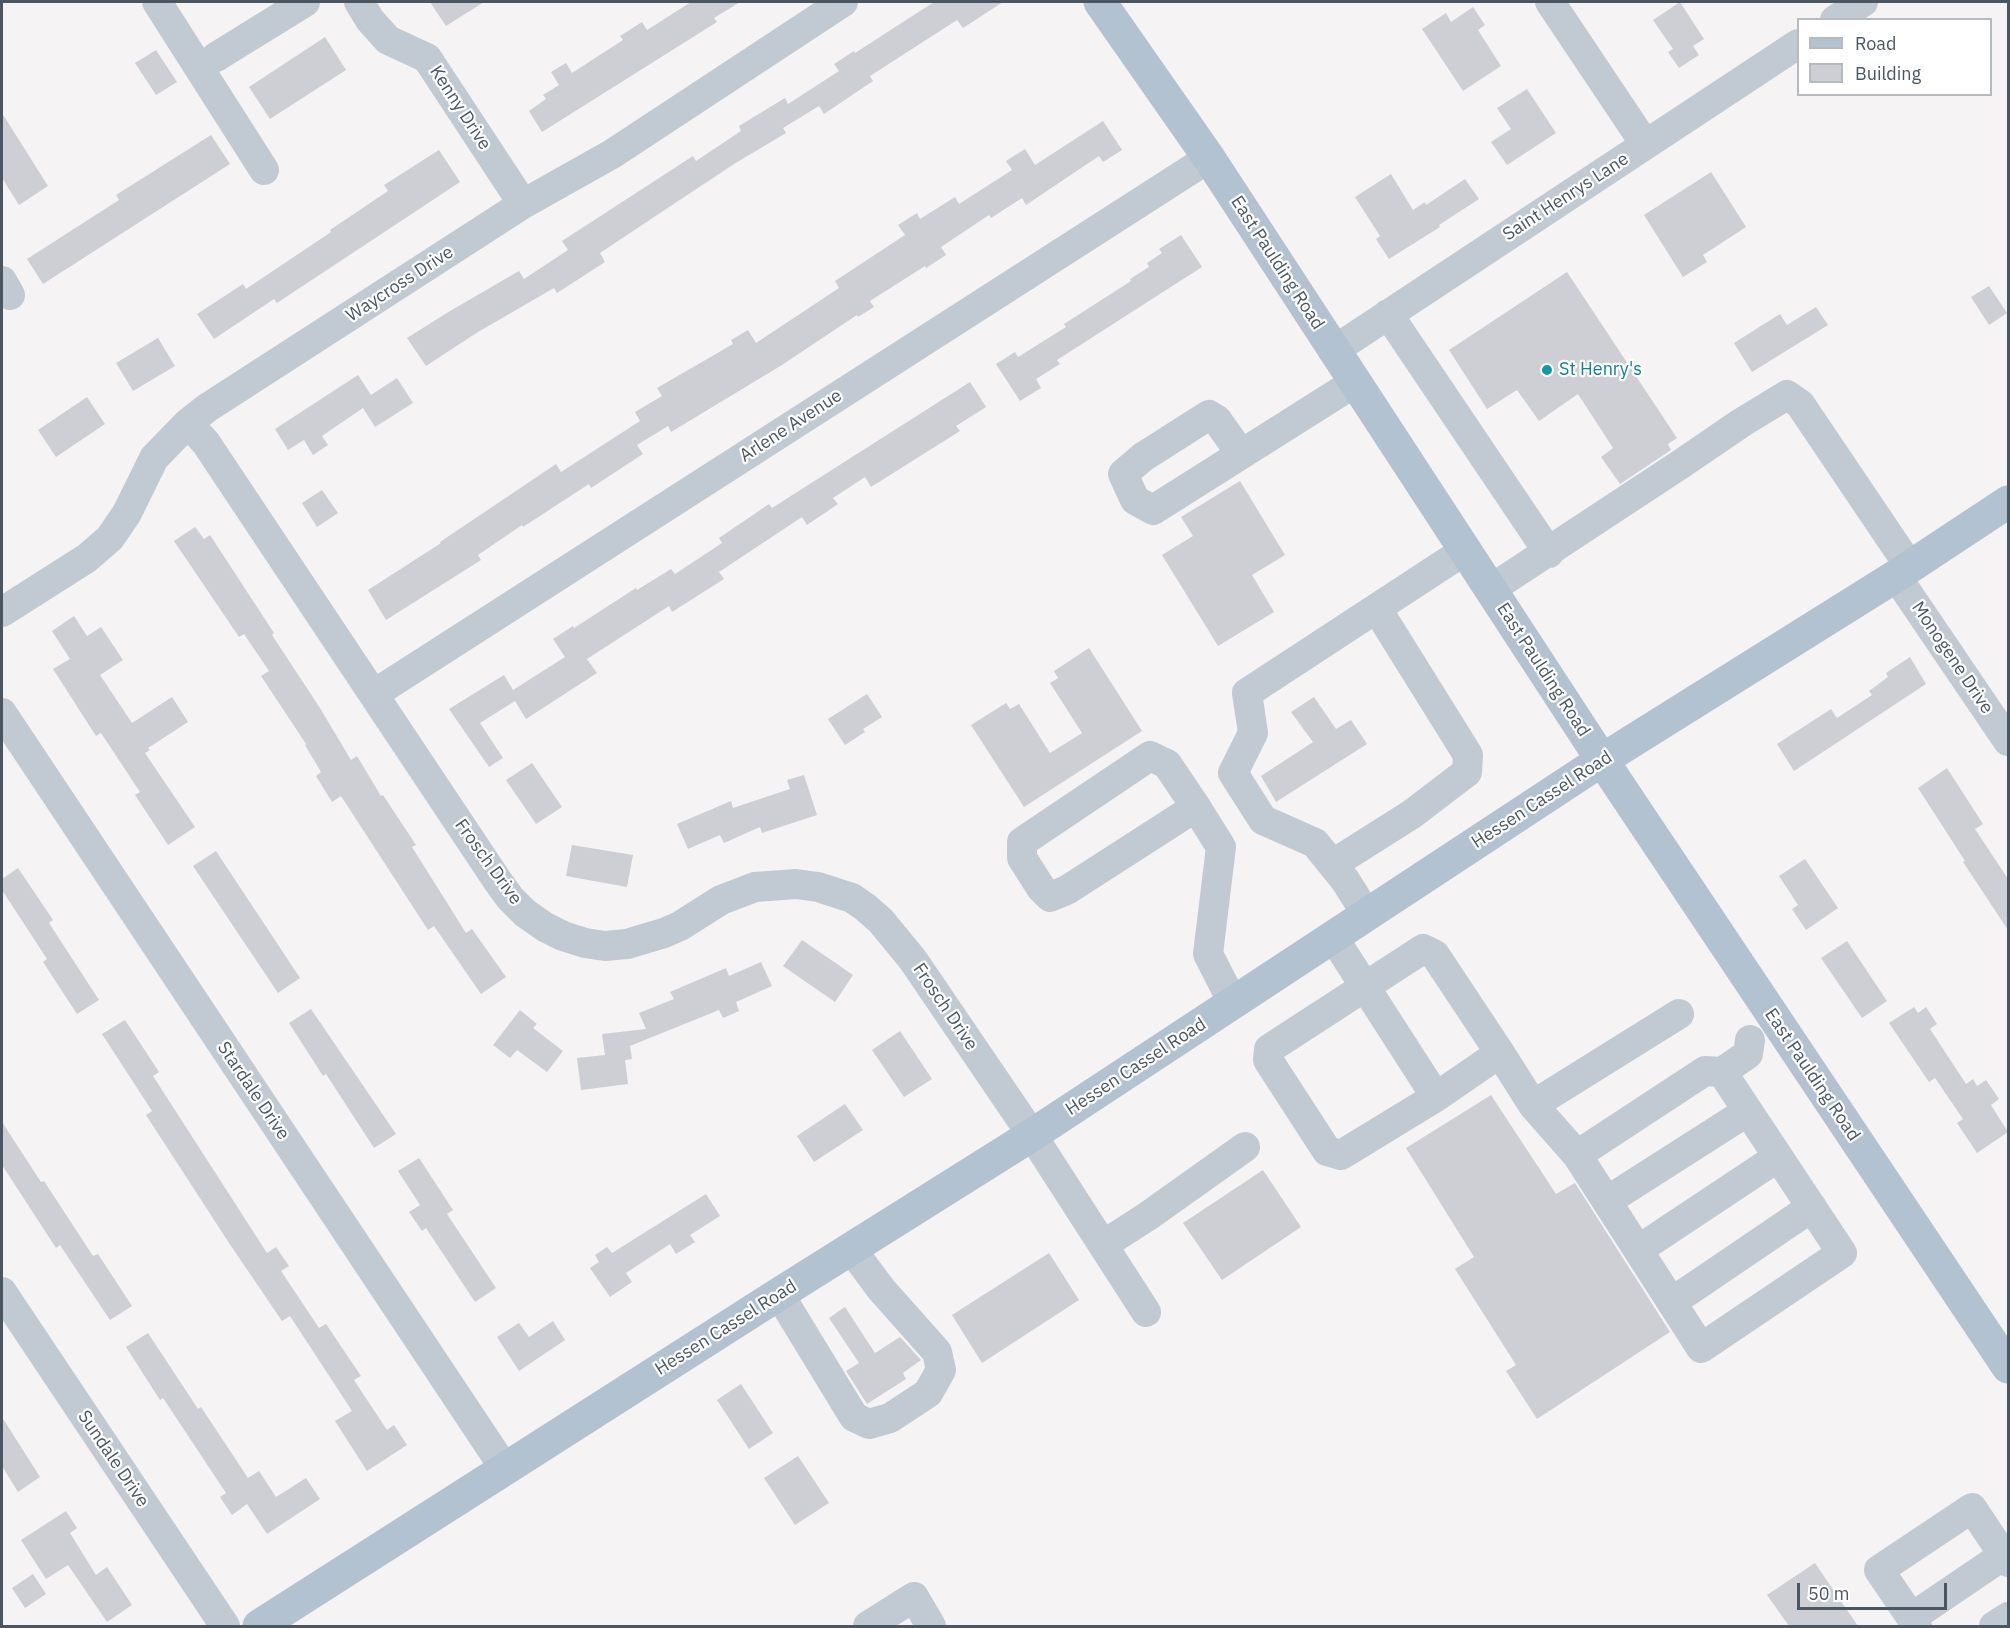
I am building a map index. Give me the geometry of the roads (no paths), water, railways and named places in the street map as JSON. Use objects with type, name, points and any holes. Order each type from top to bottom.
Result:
[{"type":"main road","name":"East Paulding Road","points":[[1100,2],[1209,158],[1602,760],[2008,1367]]},
{"type":"main road","name":"Hessen Cassel Road","points":[[259,1626],[1032,1135],[1602,760],[1903,571],[2008,502]]},
{"type":"street","points":[[157,2],[264,170]]},
{"type":"street","points":[[216,57],[304,2]]},
{"type":"street","name":"Kenny Drive","points":[[359,2],[374,25],[388,40],[427,58],[524,204]]},
{"type":"street","name":"Waycross Drive","points":[[2,612],[87,558],[110,538],[127,513],[154,458],[188,423],[207,408],[524,204],[612,154],[843,2]]},
{"type":"street","points":[[1550,2],[1645,144]]},
{"type":"street","points":[[1838,18],[1863,2]]},
{"type":"street","name":"Saint Henrys Lane","points":[[1333,351],[1797,45]]},
{"type":"street","name":"Arlene Avenue","points":[[374,694],[1209,158]]},
{"type":"street","points":[[1388,314],[1549,553],[1491,590]]},
{"type":"street","points":[[1241,454],[1354,383]]},
{"type":"street","name":"Monogene Drive","points":[[1549,553],[1741,423],[1787,395],[1800,404],[2008,741]]},
{"type":"street","name":"Frosch Drive","points":[[188,423],[207,443],[503,889],[525,913],[563,936],[605,946],[627,944],[664,933],[680,926],[721,900],[755,887],[796,884],[818,886],[836,892],[865,907],[899,941],[1032,1135],[1146,1312]]},
{"type":"street","points":[[1367,915],[1345,880],[1315,843],[1263,820],[1233,773],[1252,733],[1246,693],[1464,551]]},
{"type":"street","points":[[1333,864],[1412,814],[1467,772],[1468,755],[1377,609]]},
{"type":"street","name":"Stardale Drive","points":[[2,713],[505,1469]]},
{"type":"street","points":[[1196,807],[1067,890],[1050,897],[1041,888],[1022,858],[1022,842],[1150,756],[1167,764],[1196,807],[1221,847],[1208,954],[1233,1003]]},
{"type":"street","points":[[1333,937],[1436,1097]]},
{"type":"street","points":[[1500,1053],[1436,1097],[1341,1155],[1327,1151],[1268,1060],[1269,1049],[1364,986],[1423,949],[1435,955],[1500,1053],[1533,1105],[1577,1155],[1701,1348],[1842,1253],[1748,1111],[1714,1072]]},
{"type":"street","points":[[1533,1105],[1679,1014]]},
{"type":"street","points":[[1577,1155],[1748,1054],[1750,1040],[1777,1024]]},
{"type":"street","points":[[1607,1202],[1748,1111]]},
{"type":"street","points":[[1103,1245],[1245,1147]]},
{"type":"street","points":[[1638,1250],[1778,1157]]},
{"type":"street","points":[[1672,1302],[1812,1208]]},
{"type":"street","points":[[779,1294],[854,1417],[869,1424],[890,1418],[928,1393],[941,1370],[937,1352],[881,1289],[852,1250]]},
{"type":"street","name":"Sundale Drive","points":[[2,1292],[225,1626]]},
{"type":"street","points":[[1972,1508],[2006,1558],[1914,1622],[1879,1570],[1972,1508]]},
{"type":"street","points":[[868,1626],[914,1597],[931,1626]]},
{"type":"street","points":[[1994,1626],[2008,1617]]},
{"type":"place","name":"St Henry's","points":[[1547,370]]}]
